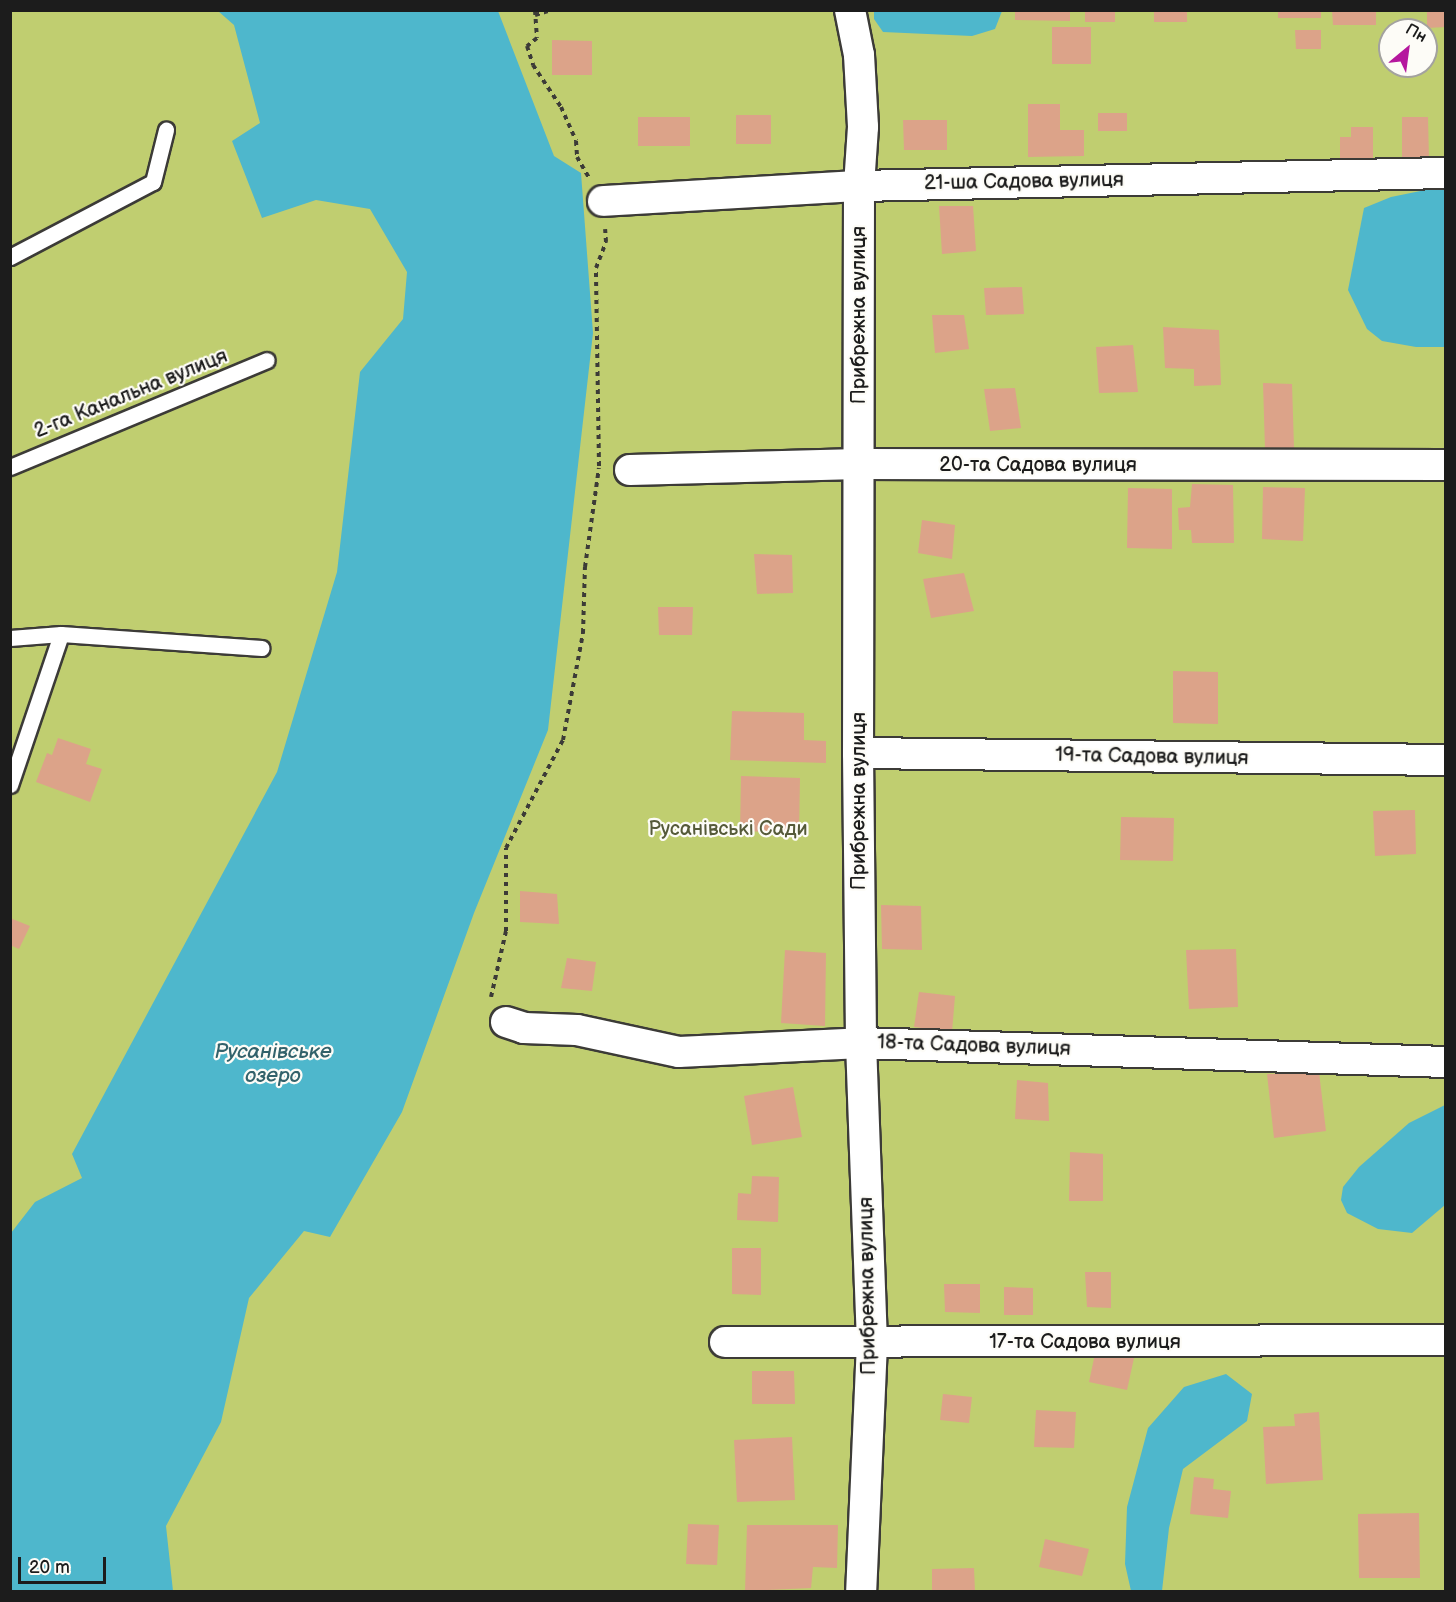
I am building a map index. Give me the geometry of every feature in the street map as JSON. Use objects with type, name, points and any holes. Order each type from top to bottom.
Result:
[{"type":"street","name":"Прибрежна вулиця","points":[[849,10],[860,55],[863,127],[859,186],[858,753],[861,1043],[872,1343],[861,1592]]},
{"type":"street","name":"21-ша Садова вулиця","points":[[603,201],[859,186],[1446,173]]},
{"type":"street","name":"20-та Садова вулиця","points":[[630,470],[859,464],[1446,465]]},
{"type":"street","name":"19-та Садова вулиця","points":[[858,753],[1446,760]]},
{"type":"street","name":"18-та Садова вулиця","points":[[506,1022],[524,1028],[577,1030],[679,1052],[861,1043],[1446,1062]]},
{"type":"street","name":"17-та Садова вулиця","points":[[725,1342],[1446,1340]]},
{"type":"lane","points":[[10,258],[153,182],[166,130]]},
{"type":"lane","name":"2-га Канальна вулиця","points":[[10,466],[267,360]]},
{"type":"lane","points":[[10,639],[62,634],[262,648]]},
{"type":"lane","points":[[10,785],[62,634]]},
{"type":"path","points":[[506,1022],[489,1008],[506,931],[506,848],[563,740],[583,633],[585,567],[599,468],[596,268],[606,242],[603,201],[577,157],[576,141],[561,107],[533,65],[527,46],[537,38],[535,13],[551,10]]},
{"type":"path","points":[[599,468],[630,470]]},
{"type":"green space","name":"Русанівські Сади","points":[[11,11],[1445,11],[1445,1591],[11,1591]]},
{"type":"water","points":[[874,10],[1002,11],[995,29],[972,36],[883,32],[874,19]]},
{"type":"water","name":"Русанівське озеро","points":[[218,11],[498,11],[554,156],[581,173],[593,333],[548,730],[474,913],[402,1112],[330,1237],[304,1231],[249,1298],[221,1422],[166,1526],[173,1591],[11,1591],[11,1233],[35,1202],[82,1178],[72,1154],[277,772],[337,572],[360,372],[403,319],[407,272],[370,209],[316,200],[262,218],[232,141],[260,123],[234,25]]},
{"type":"water","points":[[1445,186],[1445,347],[1416,347],[1382,341],[1367,329],[1348,290],[1364,208],[1391,197]]},
{"type":"water","points":[[1445,1105],[1445,1205],[1412,1233],[1378,1229],[1347,1213],[1341,1200],[1343,1187],[1359,1167],[1409,1123]]},
{"type":"water","points":[[1226,1374],[1252,1394],[1247,1421],[1183,1469],[1169,1528],[1162,1591],[1131,1591],[1125,1564],[1127,1507],[1148,1428],[1184,1387]]},
{"type":"building","points":[[1015,10],[1070,10],[1070,21],[1015,20]]},
{"type":"building","points":[[1085,10],[1115,10],[1115,22],[1085,22]]},
{"type":"building","points":[[1154,10],[1187,10],[1187,22],[1154,22]]},
{"type":"building","points":[[1278,10],[1321,10],[1321,18],[1278,18]]},
{"type":"building","points":[[1332,10],[1376,10],[1376,25],[1333,25]]},
{"type":"building","points":[[1427,10],[1446,10],[1446,27],[1438,27],[1438,18],[1427,18]]},
{"type":"building","points":[[1052,27],[1091,27],[1091,64],[1052,64]]},
{"type":"building","points":[[1295,30],[1321,30],[1321,49],[1296,49]]},
{"type":"building","points":[[552,40],[592,41],[592,75],[552,75]]},
{"type":"building","points":[[1028,104],[1060,104],[1060,130],[1084,130],[1084,156],[1028,157]]},
{"type":"building","points":[[1098,113],[1127,113],[1127,131],[1098,131]]},
{"type":"building","points":[[736,115],[771,115],[771,144],[736,144]]},
{"type":"building","points":[[638,117],[690,117],[690,146],[638,146]]},
{"type":"building","points":[[1402,117],[1428,117],[1429,159],[1402,160]]},
{"type":"building","points":[[903,120],[947,120],[947,150],[904,150]]},
{"type":"building","points":[[1351,127],[1373,127],[1373,160],[1340,160],[1340,137],[1351,137]]},
{"type":"building","points":[[939,206],[973,206],[976,251],[942,254]]},
{"type":"building","points":[[1022,287],[1024,314],[986,315],[984,288]]},
{"type":"building","points":[[932,315],[964,315],[969,349],[935,353]]},
{"type":"building","points":[[1163,327],[1219,330],[1221,385],[1194,386],[1194,369],[1165,368]]},
{"type":"building","points":[[1133,345],[1138,392],[1099,393],[1096,347]]},
{"type":"building","points":[[1263,383],[1292,384],[1294,448],[1265,449]]},
{"type":"building","points":[[1015,388],[1021,428],[990,431],[984,389]]},
{"type":"building","points":[[1192,484],[1233,485],[1234,543],[1192,543],[1191,530],[1179,530],[1178,508],[1190,507]]},
{"type":"building","points":[[1263,487],[1305,488],[1303,541],[1262,539]]},
{"type":"building","points":[[1128,488],[1172,489],[1172,549],[1127,548]]},
{"type":"building","points":[[922,520],[955,525],[952,559],[918,553]]},
{"type":"building","points":[[754,554],[792,555],[793,593],[757,594]]},
{"type":"building","points":[[964,573],[974,611],[931,618],[923,579]]},
{"type":"building","points":[[658,607],[693,607],[692,635],[659,635]]},
{"type":"building","points":[[1173,671],[1218,672],[1218,724],[1173,723]]},
{"type":"building","points":[[732,711],[804,713],[804,740],[826,741],[826,763],[730,760]]},
{"type":"building","points":[[58,738],[91,749],[86,764],[102,769],[90,802],[36,782],[47,753],[52,755]]},
{"type":"building","points":[[741,776],[800,778],[799,833],[740,831]]},
{"type":"building","points":[[1415,810],[1416,854],[1375,856],[1373,811]]},
{"type":"building","points":[[1121,817],[1174,818],[1173,861],[1120,860]]},
{"type":"building","points":[[520,891],[557,894],[559,924],[520,922]]},
{"type":"building","points":[[881,905],[921,906],[922,950],[882,949]]},
{"type":"building","points":[[10,918],[30,926],[19,949],[10,945]]},
{"type":"building","points":[[1236,949],[1238,1007],[1189,1009],[1186,950]]},
{"type":"building","points":[[785,950],[826,953],[825,1026],[781,1023]]},
{"type":"building","points":[[567,958],[596,962],[592,991],[561,988]]},
{"type":"building","points":[[919,992],[955,996],[952,1032],[914,1027]]},
{"type":"building","points":[[1319,1072],[1326,1131],[1274,1138],[1267,1074]]},
{"type":"building","points":[[1017,1080],[1048,1083],[1049,1121],[1015,1119]]},
{"type":"building","points":[[793,1087],[802,1137],[752,1145],[744,1096]]},
{"type":"building","points":[[1070,1152],[1103,1154],[1103,1201],[1069,1201]]},
{"type":"building","points":[[752,1176],[779,1177],[778,1222],[737,1220],[738,1193],[751,1194]]},
{"type":"building","points":[[732,1248],[761,1248],[761,1295],[732,1294]]},
{"type":"building","points":[[1085,1272],[1111,1272],[1111,1308],[1087,1307]]},
{"type":"building","points":[[944,1284],[980,1284],[980,1313],[945,1312]]},
{"type":"building","points":[[1004,1287],[1033,1288],[1033,1315],[1004,1315]]},
{"type":"building","points":[[1096,1349],[1134,1358],[1127,1390],[1089,1382]]},
{"type":"building","points":[[752,1371],[794,1371],[795,1404],[752,1404]]},
{"type":"building","points":[[943,1394],[972,1397],[969,1423],[940,1420]]},
{"type":"building","points":[[1036,1410],[1076,1412],[1074,1448],[1034,1447]]},
{"type":"building","points":[[1319,1412],[1323,1480],[1266,1484],[1263,1427],[1295,1426],[1294,1414]]},
{"type":"building","points":[[792,1437],[795,1500],[737,1502],[734,1440]]},
{"type":"building","points":[[1194,1477],[1214,1479],[1213,1489],[1231,1491],[1228,1518],[1190,1514]]},
{"type":"building","points":[[1419,1513],[1420,1578],[1359,1578],[1358,1514]]},
{"type":"building","points":[[688,1524],[719,1525],[717,1565],[686,1564]]},
{"type":"building","points":[[747,1525],[838,1525],[837,1568],[813,1567],[811,1588],[745,1591]]},
{"type":"building","points":[[1045,1539],[1089,1549],[1082,1576],[1039,1567]]},
{"type":"building","points":[[974,1568],[975,1592],[932,1592],[932,1569]]}]
